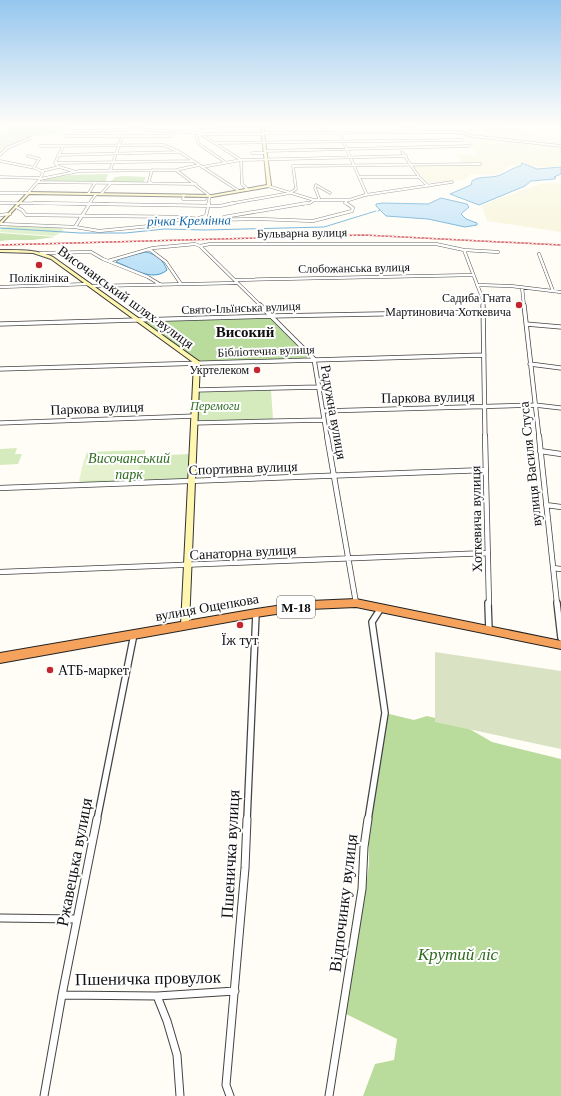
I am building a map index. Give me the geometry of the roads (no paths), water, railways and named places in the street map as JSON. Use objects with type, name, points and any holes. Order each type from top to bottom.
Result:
[{"type":"highway","name":"вулиця Ощепкова","points":[[0,658],[256,613],[310,605],[356,603],[561,645]]},
{"type":"street","points":[[0,177],[40,178],[51,176]]},
{"type":"street","points":[[150,176],[149,182],[153,184]]},
{"type":"street","points":[[185,176],[210,196]]},
{"type":"street","points":[[216,176],[239,191]]},
{"type":"street","points":[[242,176],[242,184],[248,190]]},
{"type":"street","points":[[268,176],[268,186]]},
{"type":"street","points":[[0,203],[208,206],[230,204],[290,193],[296,189],[294,176]]},
{"type":"street","points":[[367,195],[359,178],[419,177],[428,186]]},
{"type":"street","points":[[0,224],[19,204],[40,178]]},
{"type":"street","points":[[38,182],[196,184]]},
{"type":"street","points":[[0,193],[210,196],[268,186],[314,200],[349,200],[367,195],[452,182]]},
{"type":"street","points":[[88,194],[95,183]]},
{"type":"street","points":[[101,194],[111,183]]},
{"type":"street","points":[[318,200],[319,198],[315,188],[316,186],[320,186],[330,192]]},
{"type":"street","points":[[75,227],[96,194]]},
{"type":"street","points":[[184,195],[183,199],[205,199]]},
{"type":"street","points":[[205,218],[210,196]]},
{"type":"street","points":[[214,220],[311,203],[314,200]]},
{"type":"street","points":[[16,207],[22,210],[26,215],[313,221],[352,211],[353,209],[344,203],[349,200]]},
{"type":"street","points":[[0,214],[10,214]]},
{"type":"street","points":[[0,224],[75,227],[100,231],[148,227],[205,218]]},
{"type":"street","name":"Бульварна вулиця","points":[[108,261],[149,249],[195,244],[200,246],[210,244],[436,244],[464,250],[498,252]]},
{"type":"street","name":"Радужна вулиця","points":[[200,246],[314,359],[356,603]]},
{"type":"street","points":[[149,249],[166,262],[181,284]]},
{"type":"street","name":"Хоткевича вулиця","points":[[464,250],[483,300],[489,631]]},
{"type":"street","points":[[0,251],[41,253],[92,252],[108,261],[148,277],[162,285]]},
{"type":"street","name":"Височанський шлях вулиця","points":[[41,253],[52,258],[91,285],[197,362],[185,625]]},
{"type":"street","points":[[539,254],[553,291]]},
{"type":"street","name":"Слобожанська вулиця","points":[[0,287],[162,285],[473,275]]},
{"type":"street","points":[[477,285],[561,292]]},
{"type":"street","name":"вулиця Василя Стуса","points":[[522,288],[561,638]]},
{"type":"street","name":"Свято-Ільїнська вулиця","points":[[0,324],[271,316],[483,312]]},
{"type":"street","points":[[526,324],[561,327]]},
{"type":"street","name":"Бібліотечна вулиця","points":[[0,369],[484,354]]},
{"type":"street","points":[[530,364],[561,368]]},
{"type":"street","points":[[196,390],[318,387]]},
{"type":"street","name":"Паркова вулиця","points":[[323,411],[485,407],[535,404],[561,408]]},
{"type":"street","name":"Паркова вулиця","points":[[0,423],[195,416]]},
{"type":"street","points":[[194,423],[324,420]]},
{"type":"street","points":[[540,451],[561,454]]},
{"type":"street","name":"Спортивна вулиця","points":[[0,488],[486,470]]},
{"type":"street","points":[[546,505],[561,507]]},
{"type":"street","name":"Санаторна вулиця","points":[[0,572],[488,553]]},
{"type":"street","points":[[553,568],[561,569]]},
{"type":"street","name":"Відпочинку вулиця","points":[[329,1096],[362,889],[364,847],[385,713],[372,622],[381,607]]},
{"type":"street","name":"Пшеничка вулиця","points":[[230,1096],[226,1085],[245,868],[256,613]]},
{"type":"street","name":"Ржавецька вулиця","points":[[44,1096],[62,995],[134,634]]},
{"type":"street","points":[[0,918],[77,919]]},
{"type":"street","name":"Пшеничка провулок","points":[[62,995],[157,996],[234,991]]},
{"type":"street","points":[[157,996],[167,1021],[177,1055],[180,1096]]},
{"type":"water","points":[[556,176],[554,177],[556,178],[531,181],[525,186],[479,205],[450,194],[471,185],[472,181],[475,179],[493,177]]},
{"type":"water","points":[[441,198],[467,204],[469,207],[461,214],[466,219],[477,223],[477,225],[465,227],[428,219],[386,216],[376,206],[376,204],[383,203],[428,204]]},
{"type":"water","points":[[146,252],[160,258],[167,270],[161,274],[148,274],[116,262],[122,257]]},
{"type":"waterway","name":"річка Кремінна","points":[[0,228],[80,233],[125,233],[165,229],[205,230],[324,227],[376,211]]},
{"type":"railway","points":[[0,245],[364,235],[561,245]]},
{"type":"place","name":"Поліклініка","points":[[39,265]]},
{"type":"place","name":"Садиба Гната Мартиновича Хоткевича","points":[[519,305]]},
{"type":"place","name":"Укртелеком","points":[[257,370]]},
{"type":"place","name":"Їж тут","points":[[240,625]]},
{"type":"place","name":"АТБ-маркет","points":[[50,670]]},
{"type":"district","name":"Високий","points":[[245,332]]},
{"type":"park label","name":"Перемоги","points":[[215,406]]},
{"type":"park label","name":"Височанський парк","points":[[129,466]]},
{"type":"park label","name":"Крутий ліс","points":[[458,954]]}]
